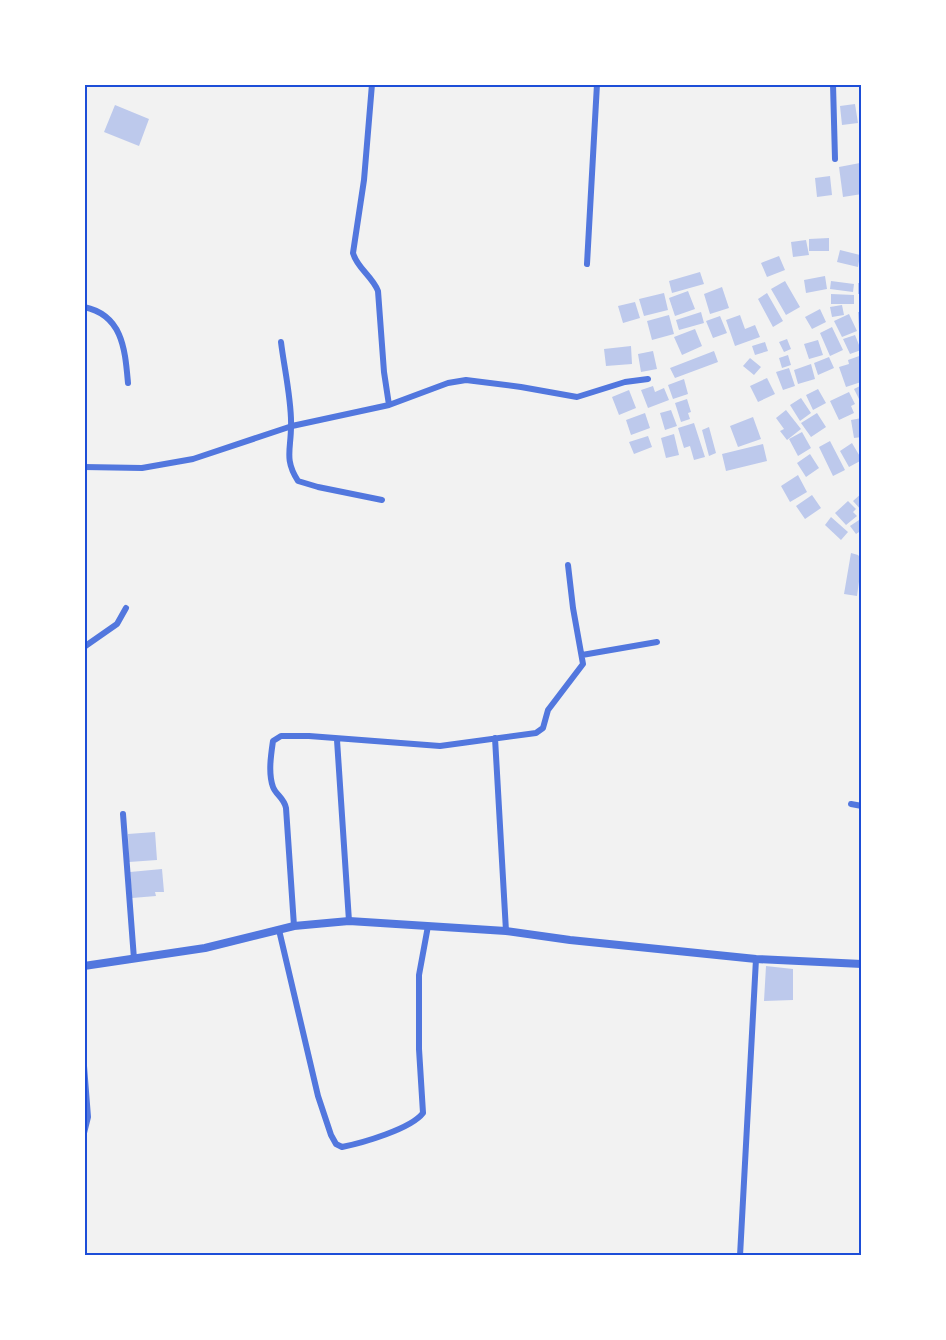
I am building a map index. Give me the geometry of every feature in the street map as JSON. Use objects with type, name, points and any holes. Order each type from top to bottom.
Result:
[{"type":"street","points":[[372,84],[364,180],[353,253],[355,262],[374,282],[378,291],[384,372],[389,405]]},
{"type":"street","points":[[587,264],[597,84]]},
{"type":"street","points":[[833,84],[835,159]]},
{"type":"street","points":[[84,307],[97,310],[113,323],[125,350],[128,383]]},
{"type":"street","points":[[281,342],[291,426],[288,452],[290,465],[298,481],[382,500]]},
{"type":"street","points":[[84,467],[142,468],[193,459],[291,426],[389,405],[448,383],[466,380],[577,397],[625,382],[648,379]]},
{"type":"street","points":[[294,926],[286,808],[283,799],[272,785],[271,778],[273,741],[281,736],[309,736],[337,740],[440,746],[536,733],[543,728],[548,710],[583,664],[568,565]]},
{"type":"street","points":[[84,647],[117,624],[126,608]]},
{"type":"street","points":[[582,655],[657,642]]},
{"type":"street","points":[[495,738],[506,931]]},
{"type":"street","points":[[337,740],[349,921]]},
{"type":"street","points":[[851,804],[862,806]]},
{"type":"street","points":[[123,814],[134,959]]},
{"type":"street","points":[[84,966],[205,948],[294,926],[349,921],[506,931],[570,940],[756,959],[862,964]]},
{"type":"street","points":[[279,930],[318,1096],[331,1135],[336,1144],[342,1147],[406,1125],[419,1119],[423,1113],[419,1049],[419,975],[428,926]]},
{"type":"street","points":[[740,1256],[756,959]]},
{"type":"street","points":[[84,1066],[88,1117],[84,1133]]},
{"type":"building","points":[[855,104],[858,123],[842,125],[840,106]]},
{"type":"building","points":[[115,105],[149,119],[139,146],[104,132]]},
{"type":"building","points":[[860,163],[862,194],[843,197],[839,167]]},
{"type":"building","points":[[830,176],[832,195],[817,197],[815,178]]},
{"type":"building","points":[[829,238],[829,251],[809,251],[809,239]]},
{"type":"building","points":[[806,240],[809,255],[793,257],[791,242]]},
{"type":"building","points":[[840,250],[860,255],[858,267],[837,262]]},
{"type":"building","points":[[779,256],[785,270],[767,277],[761,263]]},
{"type":"building","points":[[700,272],[704,284],[672,293],[669,281]]},
{"type":"building","points":[[825,276],[827,289],[806,293],[804,280]]},
{"type":"building","points":[[785,281],[800,307],[786,315],[771,289]]},
{"type":"building","points":[[831,281],[854,284],[853,292],[830,289]]},
{"type":"building","points":[[858,283],[862,283],[862,294],[858,294]]},
{"type":"building","points":[[722,287],[729,308],[710,314],[704,294]]},
{"type":"building","points":[[688,291],[695,309],[675,316],[669,298]]},
{"type":"building","points":[[664,293],[668,310],[644,316],[639,299]]},
{"type":"building","points":[[767,293],[783,321],[773,327],[758,299]]},
{"type":"building","points":[[831,294],[854,295],[854,304],[831,304]]},
{"type":"building","points":[[635,302],[640,318],[623,323],[618,306]]},
{"type":"building","points":[[842,305],[844,315],[832,317],[830,307]]},
{"type":"building","points":[[820,309],[826,322],[812,329],[805,317]]},
{"type":"building","points":[[701,312],[704,323],[679,330],[676,320]]},
{"type":"building","points":[[858,312],[862,312],[862,330],[859,330]]},
{"type":"building","points":[[849,314],[857,331],[842,337],[834,321]]},
{"type":"building","points":[[669,315],[674,334],[652,340],[647,321]]},
{"type":"building","points":[[740,315],[745,329],[755,325],[760,337],[735,346],[726,320]]},
{"type":"building","points":[[720,316],[727,333],[713,338],[706,321]]},
{"type":"building","points":[[832,327],[843,350],[830,356],[820,333]]},
{"type":"building","points":[[695,329],[702,346],[682,355],[674,337]]},
{"type":"building","points":[[855,335],[861,350],[850,354],[843,339]]},
{"type":"building","points":[[787,339],[791,349],[784,352],[779,342]]},
{"type":"building","points":[[818,340],[823,355],[809,359],[804,344]]},
{"type":"building","points":[[765,342],[768,351],[755,355],[752,346]]},
{"type":"building","points":[[631,346],[632,364],[606,366],[604,349]]},
{"type":"building","points":[[653,351],[657,369],[641,372],[638,354]]},
{"type":"building","points":[[714,351],[718,362],[675,378],[670,368]]},
{"type":"building","points":[[788,355],[791,365],[782,368],[779,358]]},
{"type":"building","points":[[862,355],[862,376],[859,377],[861,382],[846,387],[839,367],[849,364],[848,360]]},
{"type":"building","points":[[829,357],[834,368],[818,375],[814,363]]},
{"type":"building","points":[[750,358],[761,367],[754,375],[743,366]]},
{"type":"building","points":[[811,364],[815,379],[798,384],[794,370]]},
{"type":"building","points":[[789,368],[795,386],[783,390],[776,372]]},
{"type":"building","points":[[767,378],[775,394],[758,402],[750,386]]},
{"type":"building","points":[[684,379],[688,394],[673,399],[668,385]]},
{"type":"building","points":[[862,385],[862,405],[854,389]]},
{"type":"building","points":[[653,386],[655,392],[664,388],[669,400],[648,408],[641,390]]},
{"type":"building","points":[[818,389],[826,403],[813,410],[806,395]]},
{"type":"building","points":[[629,390],[636,408],[619,415],[612,397]]},
{"type":"building","points":[[849,392],[855,404],[851,406],[854,413],[839,420],[830,401]]},
{"type":"building","points":[[801,398],[811,413],[800,421],[790,405]]},
{"type":"building","points":[[687,399],[691,412],[688,413],[690,419],[681,422],[675,403]]},
{"type":"building","points":[[671,410],[677,426],[665,430],[660,413]]},
{"type":"building","points":[[786,410],[801,429],[787,440],[780,431],[784,429],[776,418]]},
{"type":"building","points":[[645,413],[650,428],[631,435],[626,420]]},
{"type":"building","points":[[817,413],[826,427],[811,437],[801,423]]},
{"type":"building","points":[[753,417],[761,439],[738,447],[730,426]]},
{"type":"building","points":[[862,418],[862,437],[854,438],[851,420]]},
{"type":"building","points":[[694,423],[705,457],[694,460],[690,446],[684,448],[678,428]]},
{"type":"building","points":[[709,427],[716,453],[709,456],[702,430]]},
{"type":"building","points":[[802,432],[811,448],[798,456],[789,439]]},
{"type":"building","points":[[674,434],[679,455],[666,458],[661,438]]},
{"type":"building","points":[[648,436],[652,447],[634,454],[629,442]]},
{"type":"building","points":[[830,441],[845,470],[833,476],[819,447]]},
{"type":"building","points":[[852,443],[862,460],[849,467],[840,451]]},
{"type":"building","points":[[763,444],[767,461],[726,471],[722,454]]},
{"type":"building","points":[[810,454],[819,468],[806,477],[797,463]]},
{"type":"building","points":[[798,475],[807,492],[790,502],[781,486]]},
{"type":"building","points":[[862,493],[862,511],[853,501]]},
{"type":"building","points":[[812,495],[821,508],[805,519],[796,506]]},
{"type":"building","points":[[848,501],[856,509],[853,512],[857,516],[846,525],[835,513]]},
{"type":"building","points":[[831,517],[848,532],[841,540],[825,525]]},
{"type":"building","points":[[862,518],[862,538],[859,532],[856,534],[850,526]]},
{"type":"building","points":[[851,553],[858,555],[862,560],[857,596],[844,594]]},
{"type":"building","points":[[155,832],[157,860],[129,862],[128,834]]},
{"type":"building","points":[[162,869],[164,892],[155,892],[156,896],[132,898],[130,872]]},
{"type":"building","points":[[766,966],[793,969],[793,1000],[764,1001]]}]
